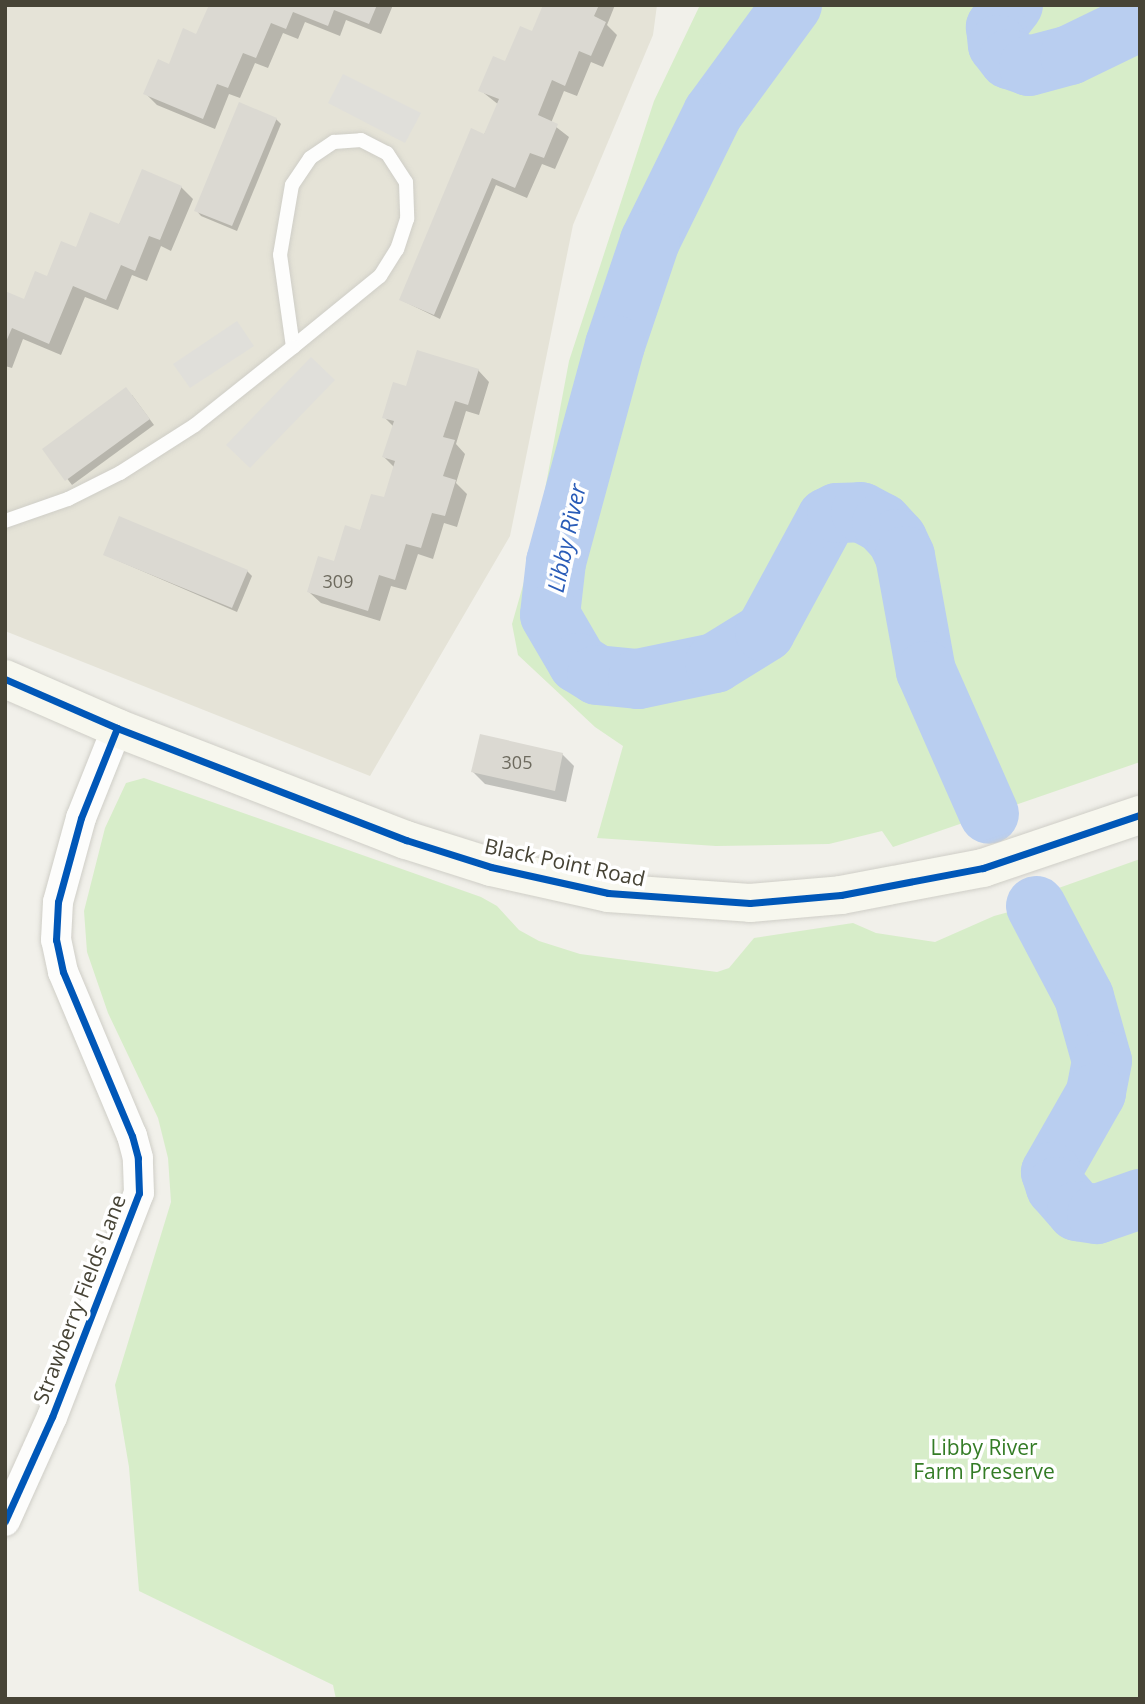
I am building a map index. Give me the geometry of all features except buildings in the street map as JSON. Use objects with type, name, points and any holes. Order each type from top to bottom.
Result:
[{"type":"main road","name":"Black Point Road","points":[[5,679],[117,728],[443,853],[547,881],[657,899],[800,901],[894,887],[983,868],[1140,815]]},
{"type":"street","name":"Strawberry Fields Lane","points":[[5,1521],[52,1417],[139,1193],[138,1158],[132,1136],[63,972],[56,940],[58,902],[81,818],[117,728]]},
{"type":"lane","points":[[5,521],[68,499],[120,473],[195,425],[293,347],[380,275],[397,249],[408,219],[406,182],[387,153],[361,140],[334,142],[310,158],[292,185],[280,255],[293,347]]},
{"type":"shaded area","points":[[5,5],[657,5],[653,35],[573,225],[510,536],[370,776],[5,631]]},
{"type":"shaded area","points":[[343,74],[421,113],[405,143],[328,103]]},
{"type":"shaded area","points":[[237,321],[254,346],[190,388],[173,364]]},
{"type":"shaded area","points":[[311,357],[335,380],[250,468],[226,445]]},
{"type":"green space","points":[[700,5],[1140,5],[1140,762],[893,847],[882,831],[829,844],[716,846],[597,838],[623,746],[595,727],[518,655],[512,624],[535,543],[569,361],[654,101]]},
{"type":"green space","name":"Libby River Farm Preserve","points":[[144,778],[481,897],[497,906],[519,930],[539,941],[580,954],[717,972],[729,968],[754,938],[853,923],[876,933],[935,942],[994,916],[1039,904],[1025,900],[1140,859],[1140,1699],[336,1699],[333,1685],[139,1591],[129,1467],[115,1385],[171,1202],[168,1158],[158,1118],[108,1013],[87,952],[84,911],[105,828],[126,783]]},
{"type":"waterway","name":"Libby River","points":[[792,5],[713,113],[650,241],[615,345],[556,562],[550,615],[578,663],[597,675],[638,679],[715,663],[765,632],[827,518],[837,513],[861,512],[882,523],[897,539],[905,556],[926,671],[989,814]]},
{"type":"waterway","name":"Libby River","points":[[1013,5],[996,27],[998,45],[1009,59],[1029,66],[1070,55],[1140,21]]},
{"type":"waterway","name":"Libby River","points":[[1036,906],[1084,997],[1102,1061],[1096,1093],[1051,1172],[1056,1187],[1077,1211],[1097,1214],[1140,1199]]},
{"type":"cycle path","points":[[5,679],[117,728],[406,840],[491,867],[608,893],[750,903],[841,895],[983,868],[1140,815]]},
{"type":"cycle path","points":[[5,1521],[52,1417],[139,1193],[138,1158],[132,1136],[63,972],[56,940],[58,902],[81,818],[117,728]]}]
